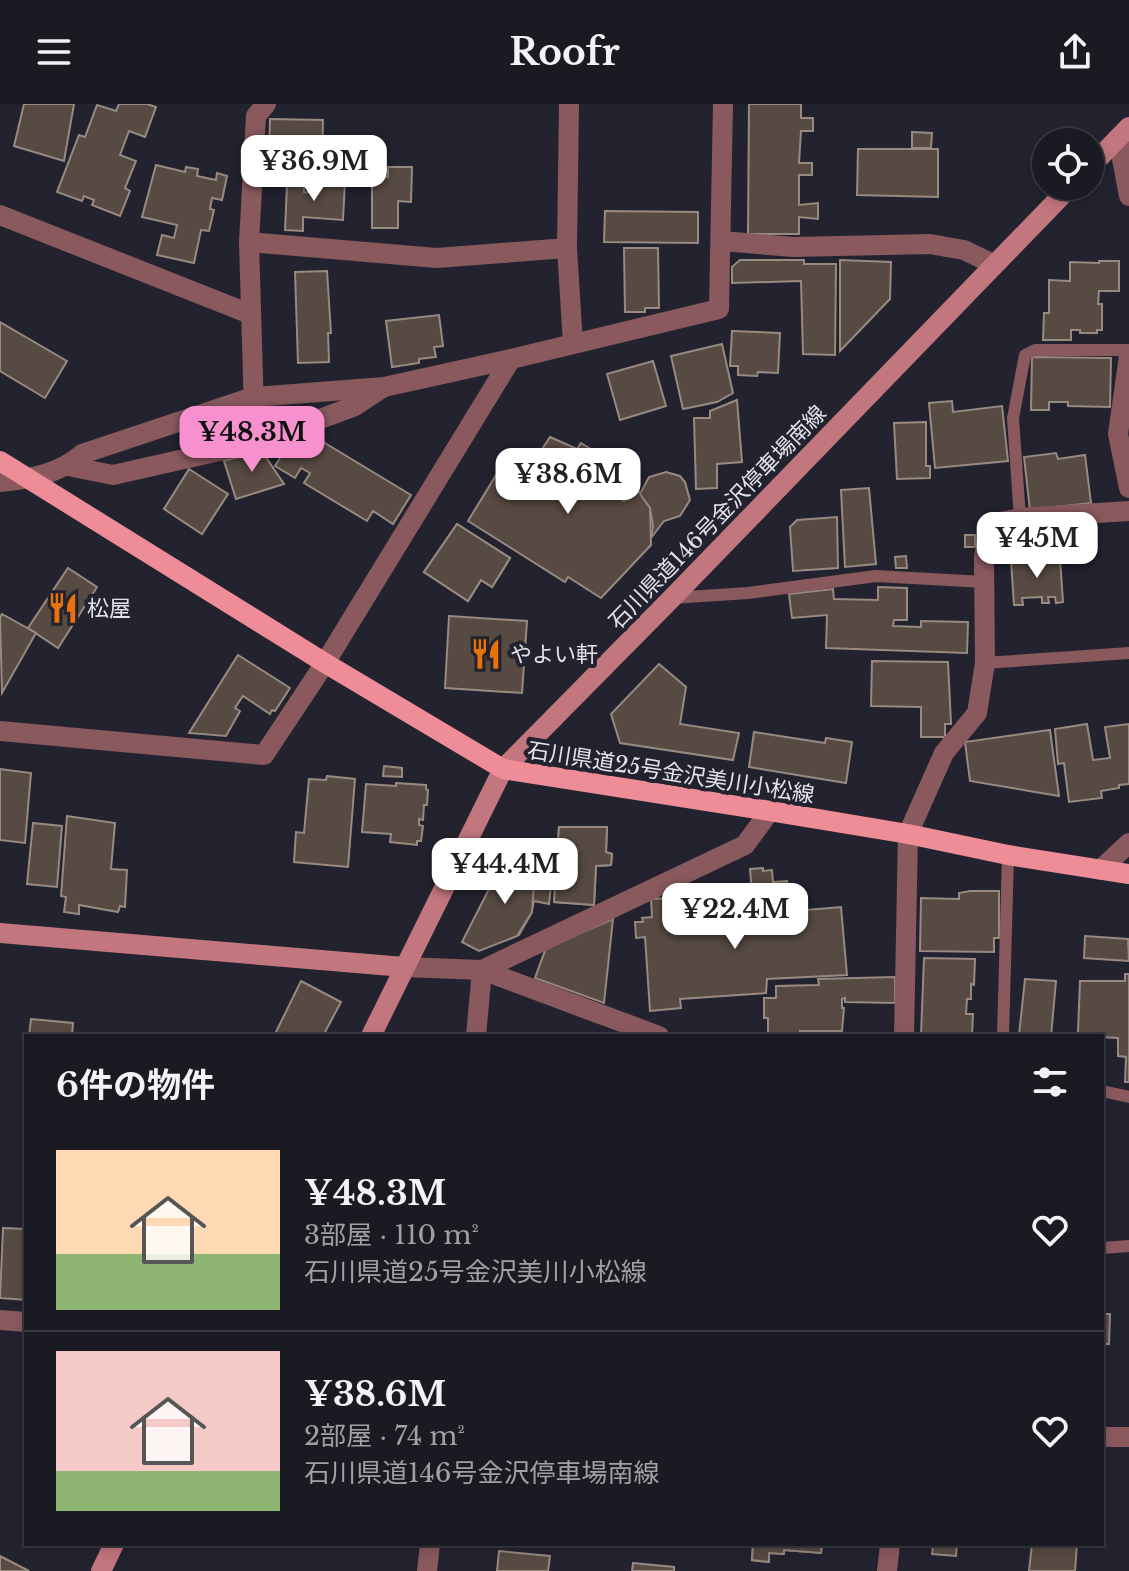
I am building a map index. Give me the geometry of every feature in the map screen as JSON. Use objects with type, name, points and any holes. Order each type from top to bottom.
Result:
[{"type":"main road","points":[[1104,153],[1124,133]]},
{"type":"main road","name":"石川県道146号金沢停車場南線","points":[[372,1034],[503,769],[1057,200]]},
{"type":"main road","name":"石川県道25号金沢美川小松線","points":[[0,461],[325,663],[503,769],[908,834],[1008,855],[1129,874]]},
{"type":"main road","points":[[0,933],[404,967]]},
{"type":"main road","points":[[101,1571],[113,1546]]},
{"type":"street","points":[[255,443],[249,242],[256,116],[266,104]]},
{"type":"street","points":[[569,104],[567,248],[573,344]]},
{"type":"street","points":[[0,482],[28,480],[68,466],[82,454],[253,397],[384,387],[719,309],[723,104]]},
{"type":"street","points":[[1124,133],[1129,196]]},
{"type":"street","points":[[0,215],[250,314]]},
{"type":"street","points":[[722,241],[793,247],[930,244],[964,250],[993,264]]},
{"type":"street","points":[[249,242],[437,258],[567,248]]},
{"type":"street","points":[[1129,353],[1118,434],[1129,488]]},
{"type":"street","points":[[2,729],[264,755],[325,663],[511,359]]},
{"type":"street","points":[[68,466],[113,475],[255,443],[355,406],[384,387]]},
{"type":"street","points":[[904,1034],[908,834],[944,753],[977,713],[985,663],[984,557],[990,524],[1020,518],[1129,511]]},
{"type":"street","points":[[482,970],[745,845],[770,811]]},
{"type":"street","points":[[1100,870],[1129,843]]},
{"type":"street","points":[[404,967],[482,970],[654,1034]]},
{"type":"street","points":[[476,1034],[482,970]]},
{"type":"street","points":[[0,1320],[24,1322]]},
{"type":"street","points":[[1104,1437],[1129,1437]]},
{"type":"street","points":[[427,1571],[430,1546]]},
{"type":"street","points":[[887,1571],[890,1546]]},
{"type":"lane","points":[[1020,518],[1013,418],[1025,355],[1035,350],[1129,353]]},
{"type":"lane","points":[[672,598],[748,593],[876,576],[984,582]]},
{"type":"lane","points":[[985,663],[1129,653]]},
{"type":"lane","points":[[1003,1034],[1008,855]]},
{"type":"lane","points":[[1104,1091],[1129,1097]]},
{"type":"lane","points":[[1104,1248],[1129,1246]]},
{"type":"building","points":[[24,104],[74,104],[64,161],[14,146]]},
{"type":"building","points":[[119,104],[156,107],[145,137],[129,131],[120,155],[136,161],[125,188],[130,191],[120,216],[92,205],[94,200],[84,196],[82,201],[57,192],[79,135],[85,137],[97,105],[116,111]]},
{"type":"building","points":[[749,104],[801,104],[801,118],[813,118],[813,131],[801,131],[799,163],[812,163],[812,175],[799,175],[799,205],[818,203],[818,219],[799,217],[799,234],[748,234]]},
{"type":"building","points":[[270,119],[323,120],[322,160],[269,159]]},
{"type":"building","points":[[912,132],[932,133],[931,148],[912,148]]},
{"type":"building","points":[[858,149],[938,149],[938,197],[857,195]]},
{"type":"building","points":[[156,165],[185,172],[186,167],[198,169],[197,176],[216,180],[217,173],[227,176],[222,200],[212,198],[210,209],[214,210],[209,231],[201,230],[194,263],[157,255],[162,235],[174,238],[177,225],[142,217]]},
{"type":"building","points":[[388,167],[412,167],[411,202],[398,201],[398,228],[372,228],[372,176],[388,177]]},
{"type":"building","points":[[317,179],[345,181],[343,220],[303,217],[303,231],[285,230],[287,185],[304,186],[304,192],[316,193]]},
{"type":"building","points":[[605,211],[698,212],[698,243],[604,242]]},
{"type":"building","points":[[624,248],[658,248],[659,308],[625,312]]},
{"type":"building","points":[[740,260],[804,260],[804,264],[836,264],[835,355],[803,354],[801,281],[732,283],[732,267]]},
{"type":"building","points":[[840,260],[891,262],[890,299],[840,351]]},
{"type":"building","points":[[1119,261],[1119,291],[1099,291],[1102,330],[1080,333],[1080,330],[1071,330],[1071,340],[1043,340],[1044,313],[1049,313],[1049,280],[1070,281],[1070,262]]},
{"type":"building","points":[[327,271],[331,333],[328,333],[329,362],[298,363],[295,272]]},
{"type":"building","points":[[439,315],[443,346],[434,347],[436,357],[392,367],[386,321]]},
{"type":"building","points":[[0,322],[67,361],[45,398],[0,371]]},
{"type":"building","points":[[732,331],[780,333],[778,373],[738,375],[738,366],[730,366]]},
{"type":"building","points":[[722,344],[733,393],[717,402],[683,409],[671,356]]},
{"type":"building","points":[[1032,357],[1111,358],[1110,407],[1068,406],[1068,402],[1049,402],[1049,410],[1031,410]]},
{"type":"building","points":[[653,361],[666,406],[620,420],[607,374]]},
{"type":"building","points":[[737,400],[742,462],[717,464],[717,488],[696,489],[694,418],[710,418],[710,411]]},
{"type":"building","points":[[952,401],[953,412],[1002,406],[1008,461],[935,468],[929,403]]},
{"type":"building","points":[[926,422],[926,466],[930,466],[930,478],[897,479],[894,423]]},
{"type":"building","points":[[310,434],[411,495],[393,524],[373,511],[367,521],[304,483],[310,473],[301,468],[295,478],[275,466],[290,442],[301,449]]},
{"type":"building","points":[[550,437],[577,449],[581,443],[597,453],[595,459],[628,481],[618,497],[624,501],[634,487],[650,503],[651,545],[601,598],[568,577],[565,582],[468,521],[509,454],[529,469]]},
{"type":"building","points":[[261,450],[284,484],[236,499],[224,461]]},
{"type":"building","points":[[1056,453],[1058,459],[1085,455],[1091,503],[1030,510],[1024,457]]},
{"type":"building","points":[[189,469],[228,494],[202,534],[164,509]]},
{"type":"building","points":[[666,472],[680,476],[690,500],[680,516],[664,521],[651,538],[650,508],[640,494],[649,477]]},
{"type":"building","points":[[869,488],[876,564],[845,567],[841,490]]},
{"type":"building","points":[[837,517],[838,568],[793,571],[790,527],[797,520]]},
{"type":"building","points":[[457,524],[510,558],[492,587],[481,580],[468,601],[424,572]]},
{"type":"building","points":[[457,524],[510,558],[492,587],[481,580],[468,601],[424,572]]},
{"type":"building","points":[[1054,529],[1060,557],[995,558],[995,538],[1000,531]]},
{"type":"building","points":[[965,535],[975,535],[975,547],[965,547]]},
{"type":"building","points":[[906,556],[907,568],[896,568],[895,557]]},
{"type":"building","points":[[1060,559],[1063,602],[1056,603],[1055,597],[1048,597],[1049,603],[1042,603],[1042,597],[1022,598],[1023,605],[1014,605],[1011,561]]},
{"type":"building","name":"松屋","points":[[68,568],[97,587],[58,648],[28,628]]},
{"type":"building","points":[[878,587],[907,588],[907,620],[894,620],[893,626],[921,627],[921,621],[968,622],[967,653],[826,648],[827,615],[792,618],[789,594],[833,589],[834,599],[878,600]]},
{"type":"building","points":[[2,614],[36,633],[2,693],[0,618]]},
{"type":"building","name":"やよい軒","points":[[449,616],[527,621],[522,693],[445,688]]},
{"type":"building","points":[[238,655],[290,688],[270,714],[243,696],[235,708],[240,711],[226,736],[189,733]]},
{"type":"building","points":[[872,661],[948,662],[951,724],[945,724],[945,737],[921,737],[921,707],[871,706]]},
{"type":"building","points":[[659,664],[686,687],[680,724],[739,733],[733,760],[620,743],[611,714]]},
{"type":"building","points":[[1087,724],[1093,760],[1110,758],[1105,727],[1129,724],[1129,784],[1101,791],[1102,798],[1069,802],[1064,763],[1058,764],[1055,729]]},
{"type":"building","points":[[1050,730],[1059,796],[970,781],[965,742]]},
{"type":"building","points":[[754,732],[825,743],[826,738],[852,742],[846,783],[749,767]]},
{"type":"building","points":[[384,766],[402,768],[402,777],[383,776]]},
{"type":"building","points":[[0,769],[31,773],[25,843],[0,840]]},
{"type":"building","points":[[327,776],[355,779],[348,867],[294,862],[296,832],[304,833],[309,779],[326,780]]},
{"type":"building","points":[[396,783],[426,785],[428,790],[423,820],[419,819],[419,825],[423,826],[421,841],[417,841],[417,845],[390,842],[391,834],[362,832],[366,784],[396,786]]},
{"type":"building","points":[[67,816],[115,823],[111,869],[127,870],[125,907],[120,906],[118,912],[79,905],[79,914],[64,912],[66,897],[61,896]]},
{"type":"building","points":[[33,823],[62,826],[57,887],[27,884]]},
{"type":"building","points":[[559,827],[607,827],[606,852],[612,854],[611,865],[596,866],[594,905],[554,902]]},
{"type":"building","points":[[559,827],[607,827],[606,852],[612,854],[611,865],[596,866],[594,905],[554,902]]},
{"type":"building","points":[[555,848],[549,904],[534,901],[531,914],[519,935],[480,950],[464,941],[491,887],[523,852],[537,855]]},
{"type":"building","points":[[524,853],[536,855],[532,912],[517,936],[479,951],[462,942],[491,885]]},
{"type":"building","points":[[763,868],[763,871],[772,870],[773,882],[787,881],[789,901],[753,905],[750,869]]},
{"type":"building","points":[[999,891],[999,938],[994,938],[994,952],[920,951],[921,898],[959,899],[959,893]]},
{"type":"building","points":[[688,897],[690,912],[700,912],[700,919],[841,907],[847,975],[767,979],[766,993],[680,999],[681,1008],[650,1011],[645,937],[636,938],[635,922],[652,917],[651,899]]},
{"type":"building","points":[[613,919],[604,1003],[535,978],[546,948]]},
{"type":"building","points":[[1085,936],[1128,939],[1129,961],[1084,958]]},
{"type":"building","points":[[924,958],[975,959],[974,985],[971,984],[971,999],[967,999],[966,1014],[973,1014],[972,1034],[921,1034]]},
{"type":"building","points":[[1125,974],[1129,974],[1129,1082],[1125,1082],[1126,1057],[1118,1056],[1118,1038],[1078,1032],[1080,981],[1125,981]]},
{"type":"building","points":[[895,977],[895,1003],[845,1002],[845,998],[842,999],[842,1031],[768,1034],[764,998],[776,998],[776,986],[819,985],[818,979]]},
{"type":"building","points":[[1025,979],[1056,981],[1051,1034],[1019,1034]]},
{"type":"building","points":[[301,981],[341,1002],[324,1034],[275,1034]]},
{"type":"building","points":[[31,1019],[73,1023],[72,1034],[29,1034]]},
{"type":"building","points":[[3,1228],[24,1229],[24,1300],[0,1298]]},
{"type":"building","points":[[1104,1314],[1110,1314],[1109,1344],[1104,1344]]},
{"type":"building","points":[[753,1546],[822,1546],[821,1553],[784,1550],[784,1554],[769,1553],[769,1562],[752,1560]]},
{"type":"building","points":[[753,1546],[822,1546],[821,1553],[784,1550],[784,1554],[769,1553],[769,1562],[752,1560]]},
{"type":"building","points":[[933,1546],[957,1546],[956,1556],[932,1554]]},
{"type":"building","points":[[1032,1546],[1077,1546],[1075,1571],[1029,1571]]},
{"type":"building","points":[[499,1551],[550,1556],[548,1571],[497,1571]]},
{"type":"building","points":[[0,1556],[29,1571],[0,1571]]},
{"type":"building","points":[[633,1563],[674,1567],[674,1571],[632,1571]]},
{"type":"place","name":"松屋","points":[[63,608]]},
{"type":"place","name":"やよい軒","points":[[486,654]]}]
